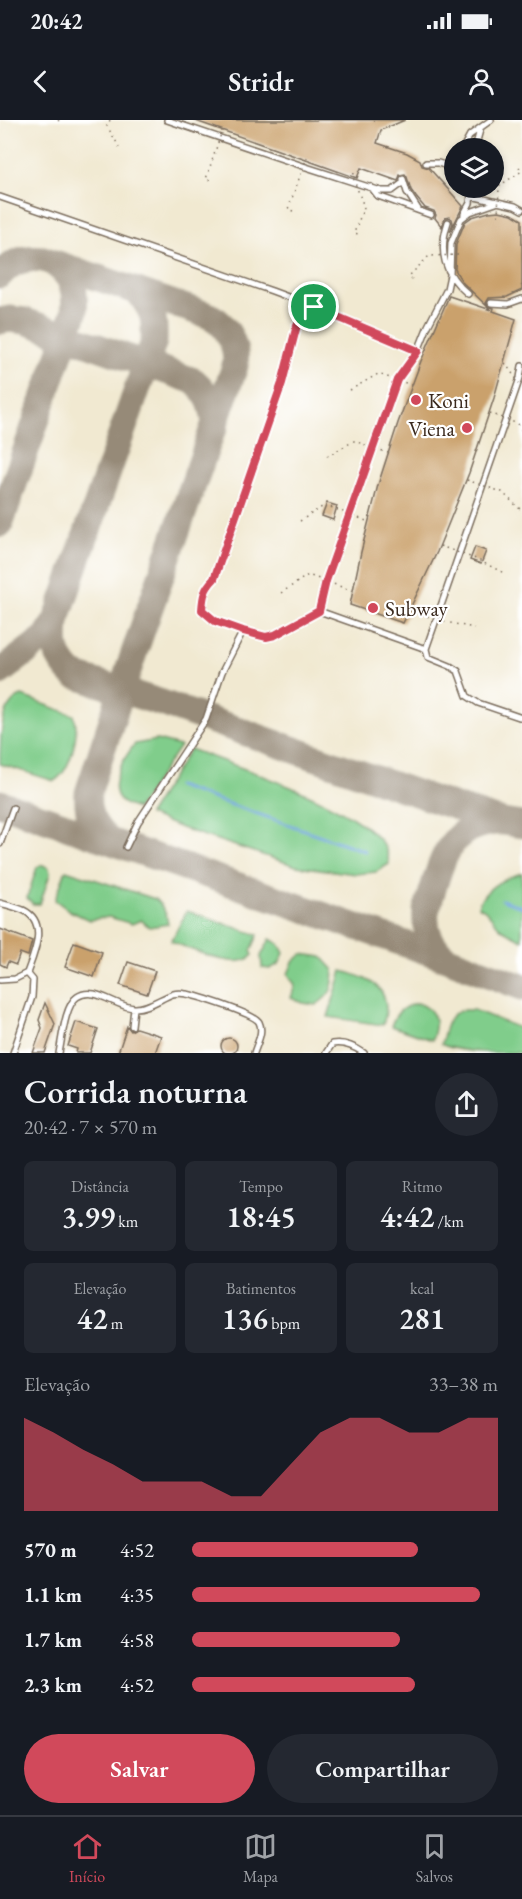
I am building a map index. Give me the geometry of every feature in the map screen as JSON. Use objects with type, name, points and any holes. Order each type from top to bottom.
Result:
[{"type":"lane","points":[[167,120],[356,184],[388,192],[404,180],[407,192],[418,211]]},
{"type":"lane","points":[[469,138],[491,120]]},
{"type":"lane","points":[[478,138],[481,129]]},
{"type":"lane","points":[[426,163],[444,165]]},
{"type":"lane","points":[[371,187],[378,196],[431,214]]},
{"type":"lane","points":[[0,197],[314,307],[418,351]]},
{"type":"lane","points":[[319,611],[326,581],[397,380],[418,351],[447,289],[451,243],[470,198]]},
{"type":"lane","points":[[478,198],[515,206],[522,210]]},
{"type":"lane","points":[[461,219],[470,212],[497,203]]},
{"type":"lane","points":[[448,222],[443,255],[450,275],[456,284],[468,294]]},
{"type":"lane","points":[[490,303],[508,304],[522,299]]},
{"type":"lane","points":[[314,307],[297,325],[282,383],[214,579],[205,588],[202,610],[208,616],[243,631],[266,637],[275,635],[319,611],[426,649]]},
{"type":"lane","points":[[522,366],[520,385],[426,649],[428,657],[458,671],[468,696],[478,703],[522,718]]},
{"type":"lane","points":[[126,847],[138,822],[206,719],[222,672],[243,631]]},
{"type":"lane","points":[[0,844],[13,808]]},
{"type":"lane","points":[[0,903],[24,910],[32,918],[37,927],[38,942],[27,973],[15,979],[0,980]]},
{"type":"lane","points":[[13,1053],[32,997],[33,980],[27,973]]},
{"type":"lane","points":[[59,1053],[69,1005],[82,994],[91,994],[134,1008],[162,1000],[173,994],[185,993],[246,1013],[257,1019],[261,1032],[254,1053]]},
{"type":"lane","points":[[132,1026],[134,1008]]},
{"type":"lane","points":[[326,1053],[332,1044],[337,1043],[364,1053]]},
{"type":"path","points":[[58,120],[61,123]]},
{"type":"path","points":[[110,120],[107,126],[121,150]]},
{"type":"path","points":[[210,180],[206,179],[223,128]]},
{"type":"path","points":[[293,211],[288,209],[307,157]]},
{"type":"path","points":[[498,216],[499,186],[522,171],[519,167]]},
{"type":"path","points":[[354,173],[353,177],[364,207],[354,233],[359,234]]},
{"type":"path","points":[[412,279],[409,276],[429,256],[458,255]]},
{"type":"path","points":[[504,363],[520,385]]},
{"type":"path","points":[[350,390],[378,374],[412,385]]},
{"type":"path","points":[[490,413],[519,424],[522,431]]},
{"type":"path","points":[[327,456],[354,441],[389,453]]},
{"type":"path","points":[[467,480],[502,492],[521,510]]},
{"type":"path","points":[[300,521],[325,505],[369,522]]},
{"type":"path","points":[[440,546],[506,574]]},
{"type":"path","points":[[281,592],[308,575],[353,591]]},
{"type":"path","points":[[410,611],[474,628]]},
{"type":"green space","points":[[22,696],[74,715],[76,732],[73,751],[65,769],[54,781],[0,764],[1,734],[5,714],[9,706]]},
{"type":"green space","points":[[157,740],[180,746],[137,809],[128,806],[122,802],[115,787],[119,771],[135,744]]},
{"type":"green space","points":[[190,749],[295,789],[350,816],[370,831],[384,846],[389,864],[376,872],[356,874],[296,866],[148,815]]},
{"type":"green space","points":[[43,865],[49,868],[50,874],[40,904],[33,904],[27,898],[37,867]]},
{"type":"green space","points":[[66,870],[155,899],[164,910],[168,924],[149,927],[141,920],[132,924],[109,917],[89,920],[70,911],[55,900]]},
{"type":"green space","points":[[522,873],[522,940],[501,929],[485,910],[478,906],[490,889]]},
{"type":"green space","points":[[187,911],[258,935],[251,951],[253,955],[246,960],[225,960],[171,941]]},
{"type":"green space","points":[[270,939],[279,944],[284,953],[279,964],[270,969],[262,968],[261,956]]},
{"type":"green space","points":[[302,954],[322,957],[334,970],[331,990],[316,1005],[291,998],[295,985],[288,974],[293,962]]},
{"type":"green space","points":[[342,971],[363,978],[378,988],[386,1003],[383,1025],[328,1017]]},
{"type":"green space","points":[[418,1003],[429,1009],[434,1018],[435,1028],[432,1040],[391,1026],[401,1010]]},
{"type":"green space","points":[[464,1010],[474,1010],[522,1029],[522,1053],[468,1051],[441,1044],[450,1018]]},
{"type":"building","points":[[193,120],[405,120],[381,130],[377,143],[420,160],[422,166],[429,168],[444,185],[444,198],[456,198],[463,206],[450,232],[452,219],[445,218],[442,227],[435,218],[434,211],[425,208],[411,190],[405,174],[400,175],[398,181],[361,168],[357,178]]},
{"type":"building","points":[[499,211],[512,214],[522,220],[522,290],[507,297],[489,298],[486,303],[489,307],[494,308],[493,311],[516,319],[494,398],[469,473],[437,552],[403,623],[350,605],[361,552],[378,485],[398,423],[449,296],[491,310],[463,283],[458,275],[455,269],[456,244],[465,222],[472,217]]},
{"type":"building","points":[[327,503],[337,506],[333,520],[322,516]]},
{"type":"building","points":[[475,547],[486,551],[481,564],[470,560]]},
{"type":"building","points":[[0,929],[32,941],[28,956],[20,953],[16,965],[8,962],[6,967],[0,964]]},
{"type":"building","points":[[74,942],[102,952],[94,977],[65,967]]},
{"type":"building","points":[[128,962],[155,971],[147,994],[120,985]]},
{"type":"building","points":[[45,1003],[55,1024],[45,1053],[33,1053],[42,1028],[39,1020]]},
{"type":"building","points":[[76,1022],[98,1029],[90,1053],[76,1053],[77,1049],[68,1046]]},
{"type":"building","points":[[127,1026],[131,1031],[136,1028],[161,1036],[155,1053],[118,1053]]},
{"type":"building","points":[[229,1038],[235,1040],[235,1052],[223,1052],[221,1046],[223,1040]]},
{"type":"waterway","points":[[177,786],[365,851]]},
{"type":"waterway","points":[[502,900],[522,907]]},
{"type":"taxiway","points":[[0,275],[9,266],[19,261],[43,259],[210,316],[227,331],[235,351],[235,366],[134,653],[88,793],[88,807],[92,820],[109,841]]},
{"type":"taxiway","points":[[0,524],[74,313],[72,284],[65,272],[52,262]]},
{"type":"taxiway","points":[[0,672],[46,637],[56,621],[154,341],[152,314],[138,291]]},
{"type":"taxiway","points":[[0,321],[10,319],[25,321],[194,381],[210,401],[215,427]]},
{"type":"taxiway","points":[[56,621],[57,651],[62,662],[73,675],[162,703],[444,803],[503,822],[522,825]]},
{"type":"taxiway","points":[[0,803],[446,958],[522,987]]},
{"type":"taxiway","points":[[446,958],[436,948],[426,925],[426,911],[441,864],[456,839],[466,830],[481,824],[499,822]]},
{"type":"place","name":"Koni","points":[[416,400]]},
{"type":"place","name":"Viena","points":[[467,428]]},
{"type":"place","name":"Subway","points":[[373,608]]},
{"type":"route","points":[[314,307],[418,351],[397,380],[326,581],[319,611],[275,635],[266,637],[215,621],[202,610],[203,596],[205,588],[214,579],[260,448],[282,383],[297,325],[314,307]]}]
